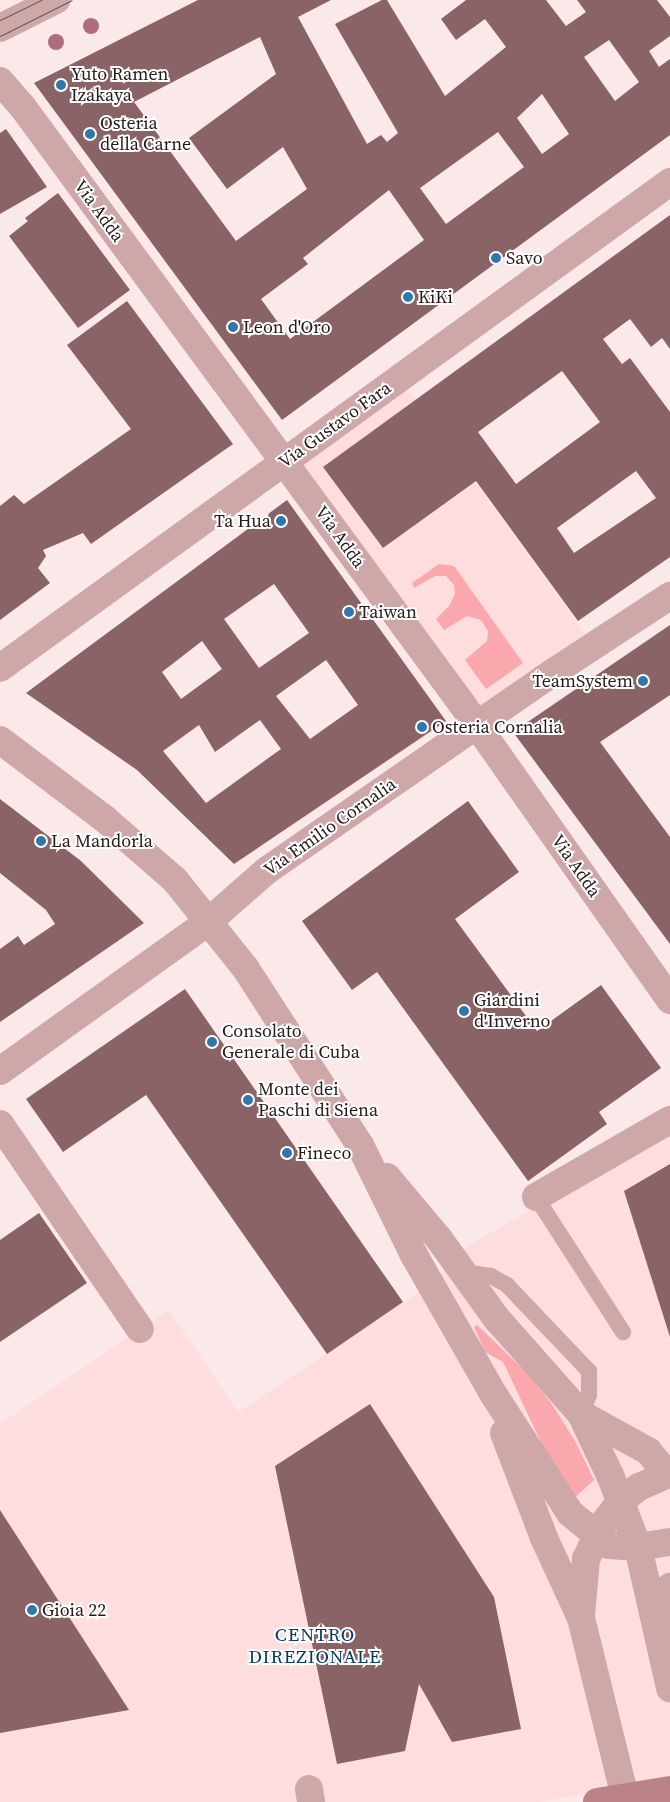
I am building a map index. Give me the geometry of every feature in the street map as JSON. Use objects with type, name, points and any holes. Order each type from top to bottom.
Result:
[{"type":"main road","points":[[597,1802],[626,1800],[670,1790]]},
{"type":"street","points":[[0,28],[56,0]]},
{"type":"street","name":"Via Adda","points":[[0,82],[22,106],[477,725],[670,1000]]},
{"type":"street","name":"Via Gustavo Fara","points":[[0,668],[670,182]]},
{"type":"street","name":"Via Emilio Cornalia","points":[[0,1070],[208,922],[266,870],[477,725],[670,596]]},
{"type":"street","points":[[0,740],[175,880],[246,969],[360,1145],[414,1255],[494,1395],[548,1483],[570,1513],[595,1537],[609,1545],[638,1547],[670,1542]]},
{"type":"street","points":[[536,1197],[670,1120]]},
{"type":"street","points":[[0,1124],[140,1328]]},
{"type":"street","points":[[360,1145],[439,1239],[466,1280],[582,1414],[621,1501],[638,1547],[670,1688]]},
{"type":"street","points":[[441,1300],[466,1280]]},
{"type":"street","points":[[494,1395],[506,1443],[544,1538],[581,1618],[626,1800]]},
{"type":"street","points":[[581,1618],[586,1558],[595,1537],[621,1501],[639,1487],[669,1474],[648,1451],[582,1414]]},
{"type":"street","points":[[660,1642],[670,1587]]},
{"type":"lane","points":[[536,1197],[623,1332]]},
{"type":"shaded area","points":[[401,380],[592,643],[479,725],[288,462]]},
{"type":"shaded area","points":[[439,564],[454,566],[523,663],[486,689],[465,660],[487,641],[488,631],[481,620],[467,616],[444,630],[436,619],[449,606],[455,594],[454,585],[446,576],[435,576],[414,588],[412,583]]},
{"type":"shaded area","points":[[670,1130],[670,1780],[538,1802],[0,1802],[0,1424],[169,1310],[238,1412],[428,1286],[461,1250]]},
{"type":"shaded area","points":[[477,1325],[528,1374],[551,1403],[575,1441],[594,1480],[573,1499],[557,1476],[503,1362],[485,1352],[474,1327]]},
{"type":"building","points":[[198,0],[331,0],[298,17],[367,144],[381,135],[387,142],[398,133],[335,24],[382,0],[387,0],[445,96],[506,47],[485,19],[456,40],[441,19],[466,0],[546,0],[566,26],[586,12],[577,0],[657,0],[670,17],[670,36],[649,51],[659,67],[670,59],[670,135],[282,420],[34,83]],"holes":[[[260,37],[276,74],[189,138],[227,189],[283,147],[307,189],[236,241],[134,102]],[[609,40],[639,82],[615,101],[584,57]],[[542,94],[569,134],[542,154],[517,118]],[[498,132],[524,167],[446,224],[420,188]],[[389,190],[424,240],[290,339],[261,299],[308,264],[303,258]]]},
{"type":"building","points":[[6,129],[47,187],[0,214],[0,133]]},
{"type":"building","points":[[58,193],[130,290],[78,328],[9,236],[28,221],[25,218]]},
{"type":"building","points":[[670,215],[670,349],[662,338],[651,347],[630,319],[603,339],[622,364],[630,358],[670,412],[670,557],[578,621],[476,481],[383,548],[323,467]],"holes":[[[562,371],[600,422],[516,484],[478,432]],[[636,471],[656,498],[574,553],[557,528]]]},
{"type":"building","points":[[127,301],[233,444],[91,544],[83,533],[43,550],[46,556],[38,568],[50,583],[0,620],[0,506],[14,495],[24,504],[131,429],[67,345]]},
{"type":"building","points":[[287,500],[446,721],[234,864],[137,770],[26,693]],"holes":[[[274,584],[309,633],[259,668],[224,619]],[[202,641],[222,669],[181,699],[162,672]],[[326,660],[358,705],[310,739],[276,696]],[[260,720],[281,749],[206,803],[163,751],[199,725],[215,752]]]},
{"type":"building","points":[[670,625],[670,695],[600,742],[670,837],[670,944],[513,732]]},
{"type":"building","points":[[0,799],[81,861],[144,923],[0,1022],[0,949],[18,936],[24,945],[55,924],[46,910],[0,873]]},
{"type":"building","name":"Giardini d'Inverno","points":[[468,801],[519,872],[455,919],[537,1031],[601,985],[661,1068],[599,1112],[607,1124],[528,1181],[377,972],[352,990],[302,921]]},
{"type":"building","points":[[185,989],[403,1302],[327,1354],[146,1095],[63,1152],[26,1099]]},
{"type":"building","points":[[670,1164],[670,1337],[624,1191]]},
{"type":"building","points":[[39,1213],[87,1283],[0,1342],[0,1240]]},
{"type":"building","points":[[370,1404],[494,1597],[521,1729],[452,1742],[419,1684],[405,1751],[337,1764],[275,1466]]},
{"type":"building","name":"Gioia 22","points":[[0,1510],[129,1710],[0,1733]]},
{"type":"tram line","points":[[0,20],[41,0]]},
{"type":"tram line","points":[[0,36],[72,0]]},
{"type":"place","name":"Yuto Ramen Izakaya","points":[[61,85]]},
{"type":"place","name":"Osteria della Carne","points":[[90,134]]},
{"type":"place","name":"Savo","points":[[496,258]]},
{"type":"place","name":"KiKi","points":[[408,297]]},
{"type":"place","name":"Leon d'Oro","points":[[233,327]]},
{"type":"place","name":"Ta Hua","points":[[281,521]]},
{"type":"place","name":"Taiwan","points":[[349,612]]},
{"type":"place","name":"TeamSystem","points":[[643,681]]},
{"type":"place","name":"Osteria Cornalia","points":[[422,727]]},
{"type":"place","name":"La Mandorla","points":[[41,841]]},
{"type":"place","name":"Giardini d'Inverno","points":[[464,1011]]},
{"type":"place","name":"Consolato Generale di Cuba","points":[[212,1042]]},
{"type":"place","name":"Monte dei Paschi di Siena","points":[[248,1100]]},
{"type":"place","name":"Fineco","points":[[287,1153]]},
{"type":"place","name":"Gioia 22","points":[[32,1610]]},
{"type":"district","name":"CENTRO DIREZIONALE","points":[[315,1646]]}]
